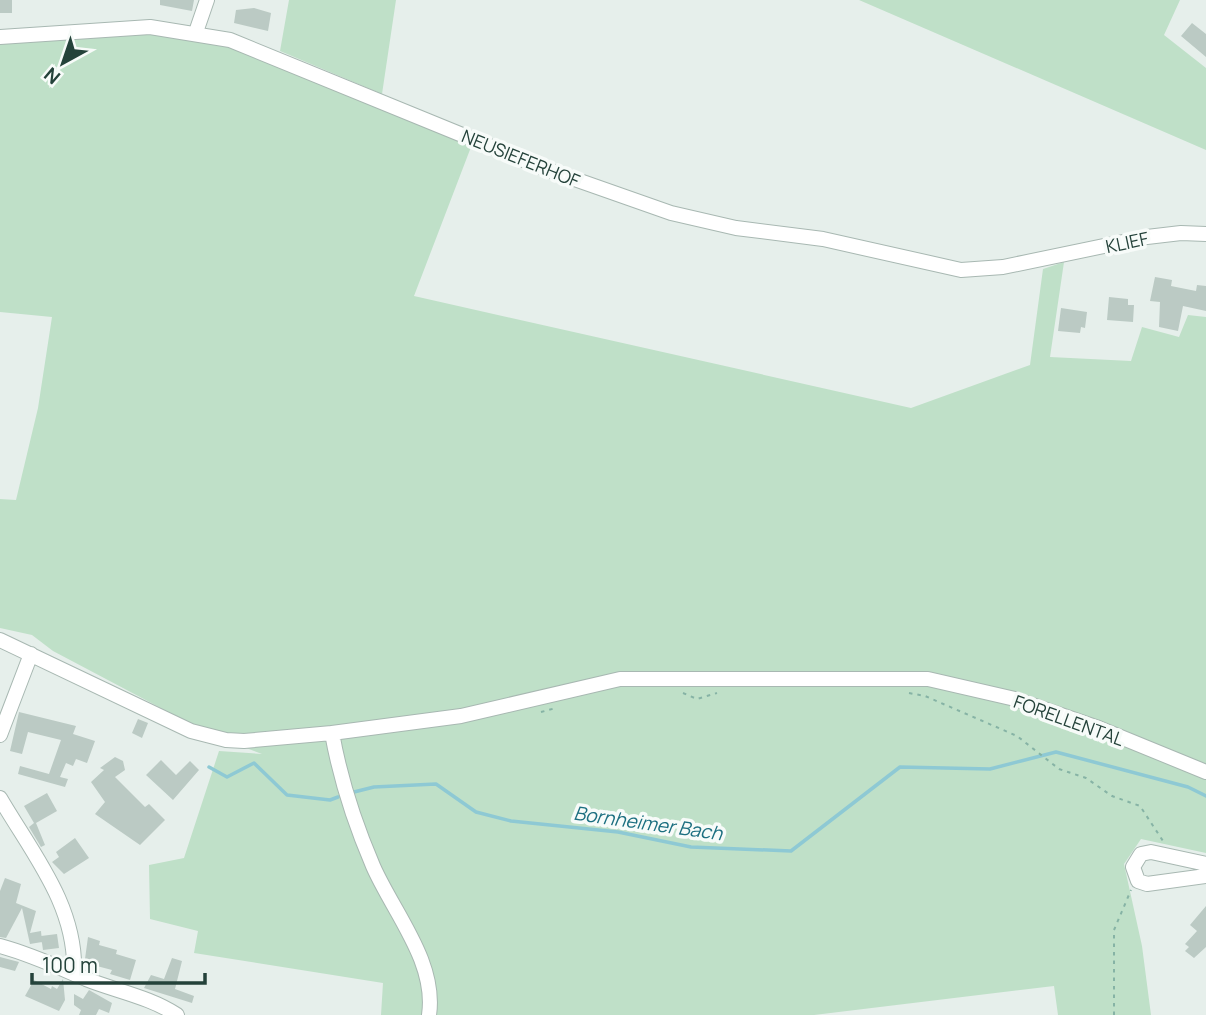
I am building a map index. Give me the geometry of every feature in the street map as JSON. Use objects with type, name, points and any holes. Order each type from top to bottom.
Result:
[{"type":"street","points":[[196,32],[207,0]]},
{"type":"street","name":"NEUSIEFERHOF","points":[[0,37],[150,27],[196,32],[266,53],[543,168],[671,213],[736,228],[823,239],[961,270],[1003,267],[1050,259]]},
{"type":"street","name":"KLIEF","points":[[1050,259],[1147,237],[1181,233],[1206,234]]},
{"type":"street","name":"FORELLENTAL","points":[[0,640],[211,738],[244,741],[332,733],[461,716],[620,679],[928,679],[1015,699],[1096,727],[1206,772]]},
{"type":"street","points":[[0,735],[31,654]]},
{"type":"street","points":[[332,733],[364,842],[429,985],[429,1015]]},
{"type":"street","points":[[0,798],[64,906],[75,950],[74,972]]},
{"type":"street","points":[[1206,864],[1151,852],[1141,854],[1133,867],[1136,878],[1147,884],[1160,885],[1206,876]]},
{"type":"street","points":[[0,946],[161,1005],[177,1015]]},
{"type":"path","points":[[905,692],[925,696],[1017,736],[1049,764],[1086,778],[1112,796],[1140,806],[1170,855]]},
{"type":"path","points":[[1114,1015],[1114,930],[1136,878]]},
{"type":"green space","points":[[289,0],[396,0],[382,94],[280,51]]},
{"type":"green space","points":[[859,0],[1180,0],[1164,35],[1206,68],[1206,150]]},
{"type":"green space","points":[[117,28],[196,35],[267,56],[471,147],[414,296],[911,408],[1030,365],[1043,269],[1064,262],[1050,357],[1131,361],[1142,327],[1179,337],[1188,315],[1206,317],[1206,853],[1141,839],[1124,864],[1142,946],[1151,1015],[1058,1015],[1054,986],[814,1015],[381,1015],[383,983],[194,953],[198,931],[150,919],[149,865],[184,858],[219,751],[262,754],[210,734],[53,651],[32,635],[0,628],[0,499],[16,500],[38,408],[52,317],[0,312],[0,37]]},
{"type":"building","points":[[0,0],[12,0],[12,13],[0,13]]},
{"type":"building","points":[[160,0],[194,0],[192,11],[160,5]]},
{"type":"building","points":[[254,8],[271,13],[268,31],[234,23],[236,10]]},
{"type":"building","points":[[1192,23],[1206,34],[1206,57],[1181,36]]},
{"type":"building","points":[[1155,277],[1172,280],[1171,286],[1196,291],[1197,285],[1206,286],[1206,311],[1183,306],[1178,331],[1159,327],[1160,302],[1150,301]]},
{"type":"building","points":[[1109,297],[1128,299],[1128,305],[1134,305],[1133,322],[1107,320]]},
{"type":"building","points":[[1061,308],[1087,312],[1085,328],[1081,327],[1080,333],[1058,331]]},
{"type":"building","points":[[19,712],[76,726],[73,734],[95,741],[87,763],[76,759],[73,766],[66,763],[60,777],[68,779],[65,787],[18,774],[20,766],[49,774],[61,740],[28,732],[22,754],[10,751]]},
{"type":"building","points":[[138,719],[148,723],[142,738],[132,733]]},
{"type":"building","points":[[115,757],[123,761],[125,770],[115,777],[145,807],[149,804],[165,820],[140,845],[95,814],[105,802],[91,782],[104,770],[100,768]]},
{"type":"building","points":[[161,760],[176,775],[190,761],[199,770],[173,800],[146,775]]},
{"type":"building","points":[[47,793],[57,811],[36,823],[45,845],[41,847],[29,827],[34,823],[24,806]]},
{"type":"building","points":[[75,838],[89,858],[64,874],[52,862],[59,857],[56,852]]},
{"type":"building","points":[[5,878],[21,884],[16,903],[36,911],[30,933],[41,931],[42,942],[30,944],[22,908],[6,938],[0,937],[0,891]]},
{"type":"building","points":[[1206,906],[1206,947],[1194,958],[1185,951],[1189,947],[1185,944],[1197,931],[1190,925]]},
{"type":"building","points":[[57,934],[59,948],[43,950],[41,936]]},
{"type":"building","points":[[88,937],[100,941],[99,945],[117,950],[116,954],[136,960],[130,980],[110,974],[112,970],[93,965],[94,961],[85,959]]},
{"type":"building","points":[[0,957],[19,962],[15,971],[0,967]]},
{"type":"building","points":[[172,958],[182,961],[175,989],[194,996],[192,1003],[144,988],[151,975],[164,979]]},
{"type":"building","points":[[63,979],[65,1000],[59,1011],[25,996],[34,980],[51,989],[52,986],[57,989]]},
{"type":"building","points":[[89,990],[112,1003],[109,1013],[99,1009],[96,1015],[79,1015],[81,1010],[74,1005],[74,994],[83,999]]},
{"type":"waterway","name":"Bornheimer Bach","points":[[354,792],[374,787],[436,784],[476,812],[511,821],[618,832],[691,847],[791,851],[900,767],[990,769],[1056,752],[1188,787],[1206,796]]},
{"type":"waterway","name":"Bornheimer Bach","points":[[209,767],[227,777],[254,763],[287,795],[330,800],[338,797]]}]
